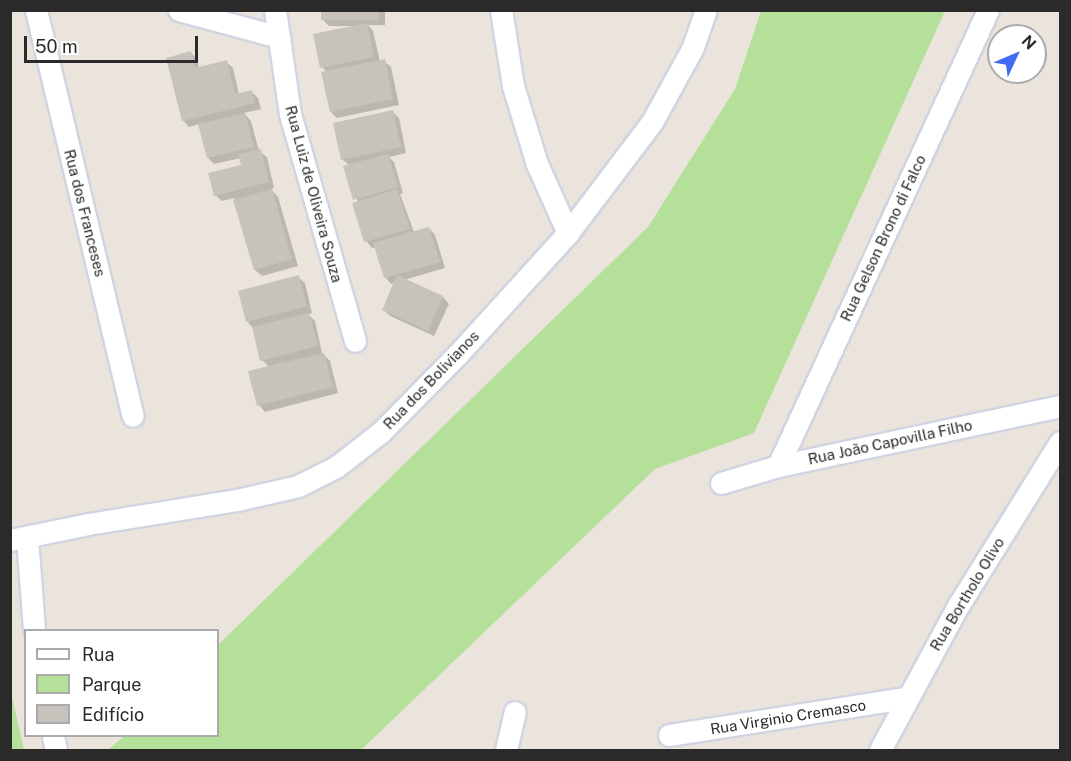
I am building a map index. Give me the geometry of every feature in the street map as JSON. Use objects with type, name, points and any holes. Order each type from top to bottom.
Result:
[{"type":"street","name":"Rua dos Franceses","points":[[36,10],[133,416]]},
{"type":"street","points":[[179,10],[279,37]]},
{"type":"street","name":"Rua Luiz de Oliveira Souza","points":[[275,10],[290,114],[355,340]]},
{"type":"street","points":[[501,10],[513,86],[537,164],[568,233]]},
{"type":"street","name":"Rua dos Bolivianos","points":[[19,539],[88,524],[237,500],[298,486],[336,467],[381,432],[458,354],[568,233],[652,122],[693,47],[706,10]]},
{"type":"street","name":"Rua Gelson Brono di Falco","points":[[778,466],[988,10]]},
{"type":"street","name":"Rua João Capovilla Filho","points":[[721,483],[778,466],[1060,406]]},
{"type":"street","name":"Rua Bortholo Olivo","points":[[880,750],[906,698],[958,606],[1060,442]]},
{"type":"street","points":[[19,539],[34,629]]},
{"type":"street","name":"Rua Virginio Cremasco","points":[[669,735],[906,698]]},
{"type":"street","points":[[506,750],[515,712]]},
{"type":"green space","points":[[761,11],[945,11],[754,433],[655,469],[361,750],[108,750],[123,737],[219,737],[219,644],[648,227],[735,89]]},
{"type":"green space","points":[[11,692],[24,750],[11,750]]},
{"type":"building","points":[[321,10],[379,10],[379,20],[321,20]]},
{"type":"building","points":[[367,23],[374,57],[320,68],[313,34]]},
{"type":"building","points":[[191,51],[195,68],[227,60],[235,94],[252,90],[255,103],[182,121],[166,58]]},
{"type":"building","points":[[385,59],[393,99],[330,112],[321,72]]},
{"type":"building","points":[[393,110],[401,147],[341,160],[333,123]]},
{"type":"building","points":[[245,113],[254,147],[207,158],[198,124]]},
{"type":"building","points":[[261,149],[269,182],[214,196],[208,173],[241,165],[238,154]]},
{"type":"building","points":[[388,154],[398,187],[353,200],[343,166]]},
{"type":"building","points":[[272,189],[292,259],[254,270],[233,200]]},
{"type":"building","points":[[397,189],[410,229],[364,242],[352,203]]},
{"type":"building","points":[[429,227],[440,262],[384,278],[373,243]]},
{"type":"building","points":[[299,275],[307,306],[246,322],[238,291]]},
{"type":"building","points":[[397,275],[443,296],[428,331],[382,310]]},
{"type":"building","points":[[309,313],[318,346],[260,361],[252,327]]},
{"type":"building","points":[[324,353],[333,387],[257,406],[248,371]]}]
